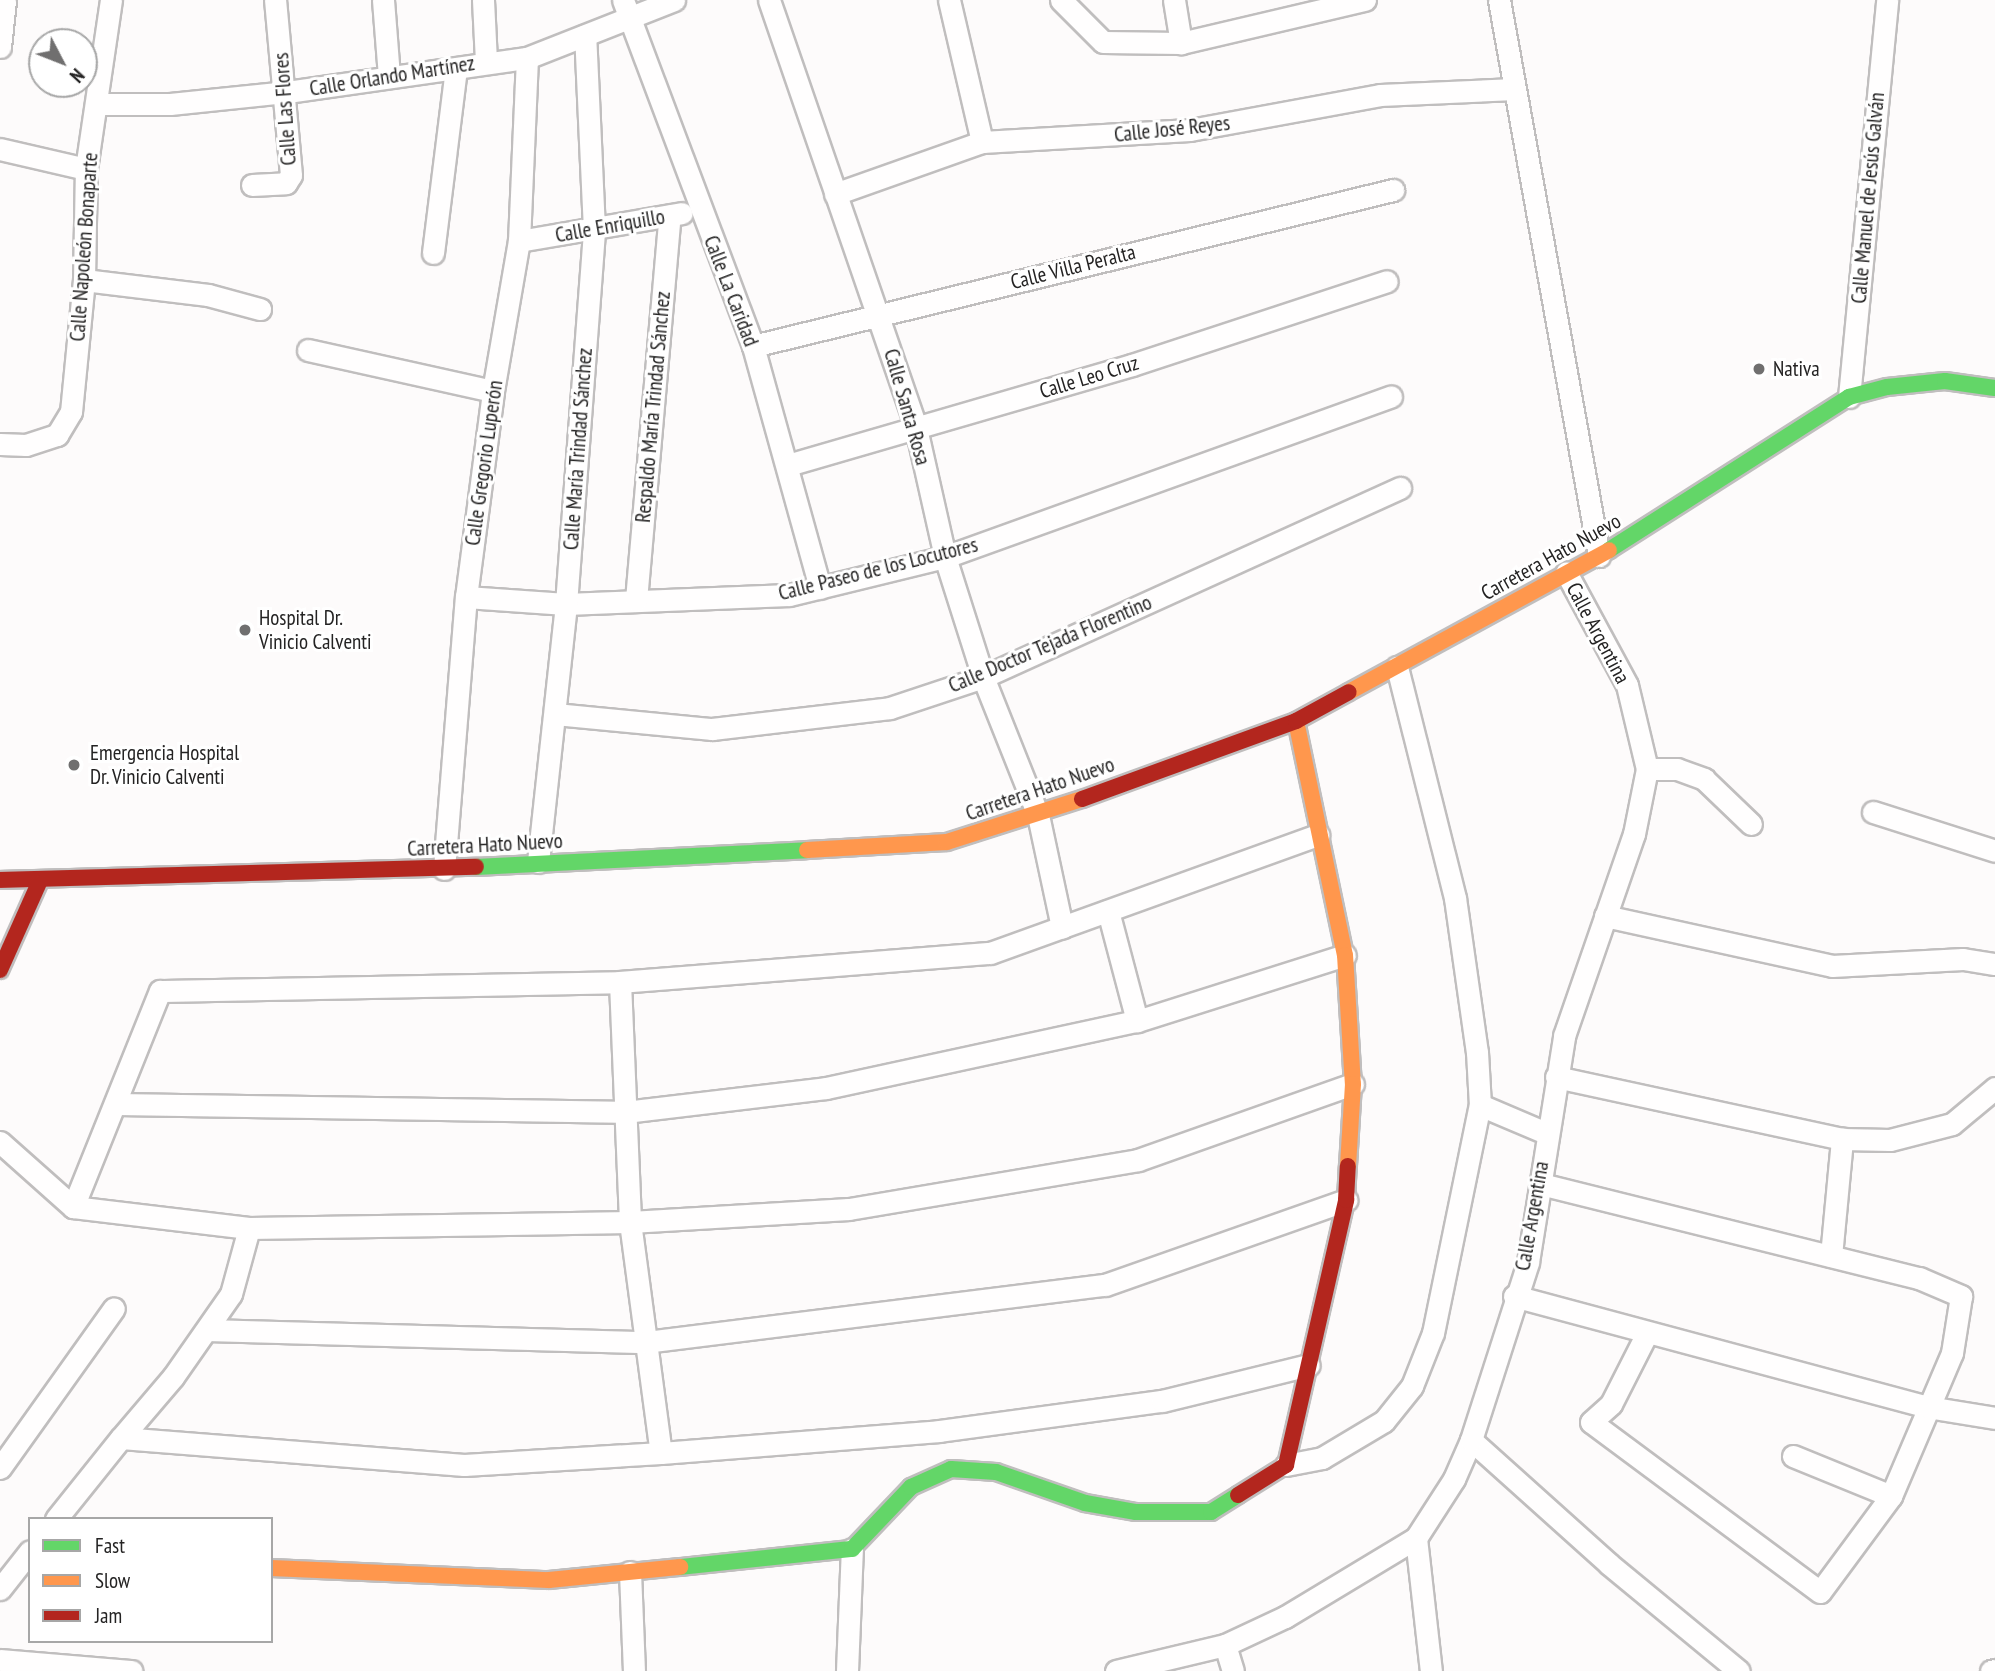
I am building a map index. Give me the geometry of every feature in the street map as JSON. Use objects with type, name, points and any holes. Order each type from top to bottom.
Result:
[{"type":"main road","name":"Carretera Hato Nuevo","points":[[0,880],[39,883],[444,869],[538,862],[888,848],[947,842],[1038,815],[1296,721],[1599,556],[1849,397],[1887,387],[1945,382],[1995,388]]},
{"type":"main road","points":[[273,1569],[549,1580],[630,1572],[852,1549],[911,1487],[951,1469],[996,1472],[1084,1503],[1136,1512],[1210,1512],[1286,1465],[1346,1200],[1353,1084],[1345,955],[1296,721]]},
{"type":"main road","points":[[0,970],[39,883]]},
{"type":"street","points":[[0,47],[5,0]]},
{"type":"street","name":"Calle Napoleón Bonaparte","points":[[0,444],[26,445],[57,435],[71,412],[84,280],[86,169],[99,104],[111,0]]},
{"type":"street","name":"Calle Las Flores","points":[[252,185],[286,183],[291,174],[287,92],[275,0]]},
{"type":"street","points":[[383,0],[389,78]]},
{"type":"street","points":[[484,0],[486,61]]},
{"type":"street","name":"Calle Orlando Martínez","points":[[99,104],[170,104],[287,92],[456,68],[486,61],[527,58],[585,35],[626,9],[674,0]]},
{"type":"street","name":"Calle Santa Rosa","points":[[769,0],[916,428],[945,557],[983,677],[1038,815],[1062,927]]},
{"type":"street","points":[[949,0],[982,142]]},
{"type":"street","points":[[1061,0],[1103,41],[1181,43],[1363,0]]},
{"type":"street","points":[[1174,0],[1181,43]]},
{"type":"street","points":[[1499,0],[1599,556]]},
{"type":"street","name":"Calle Manuel de Jesús Galván","points":[[1849,397],[1887,0]]},
{"type":"street","name":"Calle La Caridad","points":[[626,9],[753,346],[820,588]]},
{"type":"street","name":"Calle María Trindad Sánchez","points":[[538,862],[566,604],[594,230],[585,35]]},
{"type":"street","name":"Calle Gregorio Luperón","points":[[444,869],[466,597],[493,391],[519,241],[527,58]]},
{"type":"street","points":[[433,253],[456,68]]},
{"type":"street","name":"Calle José Reyes","points":[[835,194],[982,142],[1190,130],[1380,95],[1515,89]]},
{"type":"street","points":[[0,149],[86,169]]},
{"type":"street","name":"Calle Villa Peralta","points":[[753,346],[1393,191]]},
{"type":"street","name":"Calle Enriquillo","points":[[519,241],[701,211]]},
{"type":"street","name":"Respaldo María Trindad Sánchez","points":[[636,600],[670,215]]},
{"type":"street","points":[[84,280],[208,295],[260,309]]},
{"type":"street","name":"Calle Leo Cruz","points":[[788,465],[1132,365],[1387,281]]},
{"type":"street","points":[[308,350],[493,391]]},
{"type":"street","name":"Calle Paseo de los Locutores","points":[[466,597],[566,604],[789,595],[945,557],[1391,396]]},
{"type":"street","name":"Calle Doctor Tejada Florentino","points":[[555,714],[712,729],[890,708],[983,677],[1400,488]]},
{"type":"street","name":"Calle Argentina","points":[[1116,1671],[1225,1645],[1285,1618],[1416,1538],[1454,1479],[1471,1440],[1514,1296],[1528,1262],[1546,1133],[1564,1036],[1634,834],[1647,769],[1627,685],[1566,572]]},
{"type":"street","points":[[1286,1465],[1322,1458],[1384,1421],[1412,1386],[1433,1333],[1480,1105],[1478,1052],[1455,898],[1397,667]]},
{"type":"street","points":[[1647,769],[1677,769],[1704,779],[1751,824]]},
{"type":"street","points":[[1873,812],[1995,851]]},
{"type":"street","points":[[73,1207],[117,1104],[160,991],[620,982],[990,953],[1318,835]]},
{"type":"street","points":[[1108,911],[1137,1021]]},
{"type":"street","points":[[1605,916],[1832,966],[1963,959],[1995,964]]},
{"type":"street","points":[[117,1104],[625,1112],[826,1088],[1137,1021],[1345,955]]},
{"type":"street","points":[[620,982],[630,1222],[661,1453]]},
{"type":"street","points":[[1556,1077],[1842,1139],[1890,1140],[1952,1124],[1995,1088]]},
{"type":"street","points":[[0,1142],[73,1207],[249,1228],[630,1222],[849,1209],[1138,1160],[1353,1084]]},
{"type":"street","points":[[1480,1105],[1546,1133]]},
{"type":"street","points":[[1831,1256],[1842,1139]]},
{"type":"street","points":[[1541,1184],[1919,1278],[1961,1296],[1952,1353],[1891,1496],[1820,1592],[1591,1422],[1611,1404],[1647,1333]]},
{"type":"street","points":[[208,1330],[645,1342],[1105,1285],[1346,1200]]},
{"type":"street","points":[[58,1517],[208,1330],[231,1294],[249,1228]]},
{"type":"street","points":[[1514,1296],[1928,1407],[1995,1418]]},
{"type":"street","points":[[0,1468],[114,1308]]},
{"type":"street","points":[[121,1438],[464,1465],[661,1453],[939,1431],[1162,1401],[1309,1365]]},
{"type":"street","points":[[1471,1440],[1738,1671]]},
{"type":"street","points":[[1793,1456],[1891,1496]]},
{"type":"street","points":[[1416,1538],[1431,1671]]},
{"type":"street","points":[[847,1671],[852,1549]]},
{"type":"street","points":[[0,1589],[28,1554]]},
{"type":"street","points":[[630,1572],[635,1671]]},
{"type":"street","points":[[1225,1645],[1233,1671]]},
{"type":"street","points":[[0,1660],[132,1671]]},
{"type":"traffic: fast","points":[[1609,550],[1849,397],[1887,387],[1945,381],[1995,388]]},
{"type":"traffic: fast","points":[[476,867],[807,850]]},
{"type":"traffic: fast","points":[[680,1567],[852,1549],[911,1487],[951,1469],[996,1472],[1085,1503],[1136,1512],[1211,1512],[1238,1495]]},
{"type":"traffic: slow","points":[[1349,692],[1609,550]]},
{"type":"traffic: slow","points":[[1296,721],[1345,955],[1353,1084],[1348,1166]]},
{"type":"traffic: slow","points":[[807,850],[947,842],[1082,799]]},
{"type":"traffic: slow","points":[[273,1568],[549,1580],[680,1567]]},
{"type":"traffic: jam","points":[[1082,799],[1296,721],[1349,692]]},
{"type":"traffic: jam","points":[[0,880],[476,867]]},
{"type":"traffic: jam","points":[[0,970],[39,883]]},
{"type":"traffic: jam","points":[[1238,1495],[1286,1465],[1346,1200],[1348,1166]]},
{"type":"place","name":"Nativa","points":[[1759,369]]},
{"type":"place","name":"Hospital Dr. Vinicio Calventi","points":[[245,630]]},
{"type":"place","name":"Emergencia Hospital Dr. Vinicio Calventi","points":[[74,765]]}]
